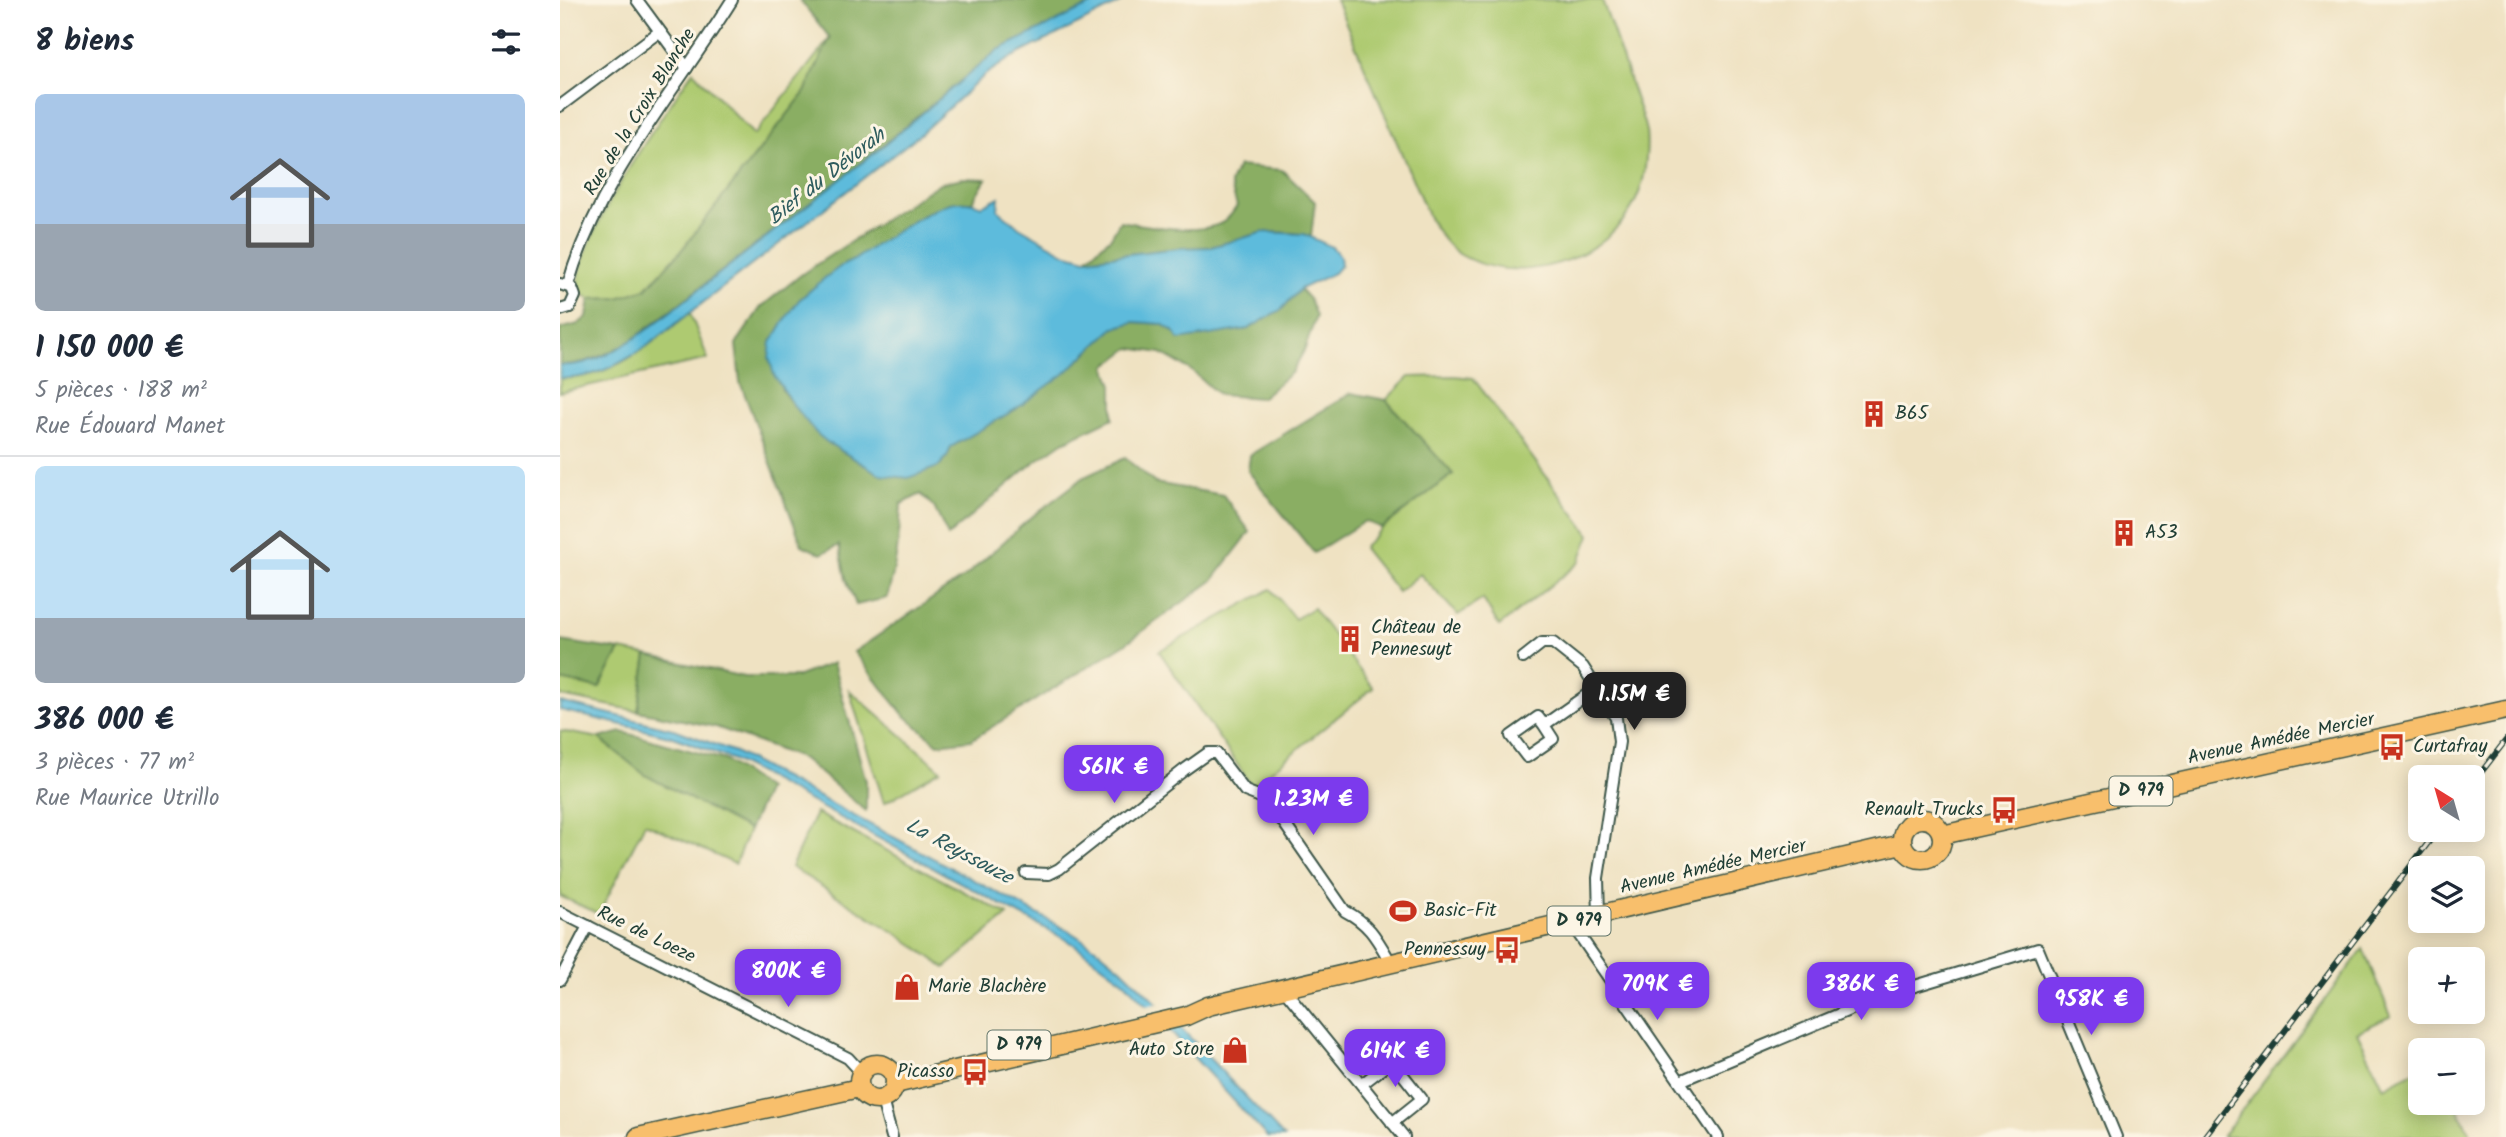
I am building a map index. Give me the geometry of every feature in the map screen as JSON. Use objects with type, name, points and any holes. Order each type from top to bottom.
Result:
[{"type":"main road","name":"Avenue Amédée Mercier","points":[[1942,835],[2506,710]]},
{"type":"main road","points":[[1917,819],[1933,822],[1942,835],[1940,849],[1929,858],[1916,859],[1909,856],[1902,844],[1904,828],[1917,819]]},
{"type":"main road","name":"Avenue Amédée Mercier","points":[[894,1079],[1161,1017],[1183,1007],[1208,1006],[1284,989],[1902,844]]},
{"type":"main road","points":[[877,1064],[883,1065],[894,1079],[890,1094],[882,1100],[866,1097],[860,1080],[866,1068],[877,1064]]},
{"type":"main road","points":[[638,1137],[860,1080]]},
{"type":"street","points":[[637,0],[687,68]]},
{"type":"street","name":"Rue de la Croix Blanche","points":[[560,310],[569,307],[575,300],[574,292],[564,284],[610,189],[732,0]]},
{"type":"street","points":[[560,106],[659,32]]},
{"type":"street","points":[[1523,657],[1542,643],[1553,643],[1583,667],[1616,718],[1619,742],[1598,878],[1599,916]]},
{"type":"street","points":[[1544,726],[1598,687]]},
{"type":"street","points":[[1026,873],[1049,874],[1059,869],[1208,752],[1216,753],[1245,791],[1268,800],[1345,911],[1363,920],[1391,963]]},
{"type":"street","name":"Rue de Loeze","points":[[560,912],[848,1058],[860,1080]]},
{"type":"street","points":[[1571,923],[1718,1137]]},
{"type":"street","points":[[560,980],[587,926]]},
{"type":"street","points":[[1680,1081],[1885,995],[2038,949],[2116,1137]]},
{"type":"street","points":[[1284,989],[1404,1137]]},
{"type":"street","points":[[1362,1084],[1392,1061],[1415,1089],[1422,1099],[1392,1122]]},
{"type":"street","points":[[882,1100],[892,1137]]},
{"type":"green space","points":[[800,0],[1101,0],[998,50],[844,177],[628,343],[586,361],[560,365],[560,329],[578,324],[587,317],[590,299],[618,298],[646,289],[680,252],[805,92],[830,38]]},
{"type":"green space","points":[[1336,0],[1602,0],[1647,137],[1644,175],[1635,202],[1619,225],[1598,244],[1572,258],[1545,267],[1516,269],[1488,266],[1456,252],[1430,220]]},
{"type":"green space","points":[[830,38],[805,92],[680,252],[645,289],[618,298],[590,299],[578,291],[581,269],[590,242],[605,211],[642,147],[693,71],[754,135]]},
{"type":"green space","points":[[1238,166],[1282,170],[1315,202],[1311,237],[1294,233],[1264,232],[1211,247],[1086,259],[1111,237],[1120,221],[1191,229],[1217,225],[1226,220],[1237,206],[1230,183]]},
{"type":"green space","points":[[963,178],[986,179],[972,202],[953,202],[925,214],[841,266],[799,300],[771,342],[782,390],[796,409],[827,442],[881,475],[938,467],[951,447],[1016,409],[1081,359],[1113,328],[1134,322],[1162,324],[1173,331],[1248,329],[1282,309],[1300,289],[1309,299],[1316,316],[1305,349],[1292,372],[1261,398],[1219,395],[1192,371],[1161,353],[1130,348],[1106,366],[1113,385],[1113,418],[1063,442],[1033,463],[948,536],[934,507],[921,494],[901,504],[897,551],[887,598],[856,605],[846,579],[839,545],[821,554],[802,545],[740,382],[736,344],[761,307],[802,274],[940,183]]},
{"type":"green space","points":[[690,313],[708,359],[560,392],[560,378],[597,373],[630,358]]},
{"type":"green space","points":[[1409,377],[1473,378],[1590,535],[1579,563],[1499,626],[1483,599],[1458,615],[1420,574],[1398,592],[1363,548],[1382,528],[1453,474],[1386,400]]},
{"type":"green space","points":[[1351,393],[1386,400],[1453,474],[1382,528],[1365,521],[1314,553],[1248,471],[1250,455]]},
{"type":"green space","points":[[1125,458],[1155,483],[1223,495],[1250,532],[1212,581],[1125,644],[971,740],[938,744],[903,714],[854,652],[967,575],[1029,519],[1084,477]]},
{"type":"green space","points":[[1271,589],[1295,619],[1313,608],[1373,688],[1252,786],[1159,651]]},
{"type":"green space","points":[[560,641],[620,650],[599,688],[560,680]]},
{"type":"green space","points":[[620,650],[647,655],[638,711],[560,696],[560,680],[599,688]]},
{"type":"green space","points":[[647,655],[744,677],[796,677],[833,663],[866,781],[866,811],[803,759],[716,727],[638,711]]},
{"type":"green space","points":[[849,690],[941,770],[884,803]]},
{"type":"green space","points":[[560,731],[599,738],[645,775],[749,830],[735,864],[645,823],[599,914],[560,896]]},
{"type":"green space","points":[[622,732],[725,760],[767,789],[749,830],[645,775],[599,738]]},
{"type":"green space","points":[[816,813],[1008,915],[945,968],[902,937],[791,867]]},
{"type":"green space","points":[[2363,949],[2391,1016],[2357,1032],[2384,1088],[2408,1075],[2408,1115],[2461,1115],[2472,1137],[2222,1137]]},
{"type":"water","points":[[1101,0],[1126,0],[1012,57],[985,75],[919,135],[646,347],[616,365],[594,374],[560,378],[560,365],[595,359],[618,349],[648,329],[877,151],[998,50]]},
{"type":"water","points":[[999,197],[998,210],[1019,227],[1065,253],[1086,259],[1211,247],[1264,232],[1304,234],[1332,247],[1340,256],[1341,265],[1334,273],[1300,289],[1282,309],[1248,329],[1179,340],[1173,331],[1162,324],[1134,322],[1114,328],[1064,374],[1016,409],[951,447],[938,467],[908,478],[881,475],[827,442],[796,409],[774,375],[769,358],[771,342],[799,300],[841,266],[904,226],[946,204],[969,202],[982,206]]},
{"type":"water","points":[[560,702],[677,730],[735,752],[1069,931],[1121,968],[1284,1137],[1267,1137],[1125,982],[1072,943],[734,760],[673,737],[560,710]]},
{"type":"pier","points":[[1161,1003],[1182,1026],[1162,1031],[1141,1007]]},
{"type":"railway","points":[[2485,767],[2506,740]]},
{"type":"railway","points":[[2204,1137],[2429,842]]},
{"type":"place","name":"B65","points":[[1874,414]]},
{"type":"place","name":"A53","points":[[2124,533]]},
{"type":"place","name":"Château de Pennesuyt","points":[[1350,639]]},
{"type":"place","name":"Curtafray","points":[[2392,747]]},
{"type":"place","name":"Renault Trucks","points":[[2004,810]]},
{"type":"place","name":"Basic-Fit","points":[[1403,911]]},
{"type":"place","name":"Pennessuy","points":[[1507,950]]},
{"type":"place","name":"Marie Blachère","points":[[907,987]]},
{"type":"place","name":"Auto Store","points":[[1235,1050]]},
{"type":"place","name":"Picasso","points":[[975,1072]]},
{"type":"water label","name":"Bief du Dévorah","points":[[827,177]]},
{"type":"water label","name":"La Reyssouze","points":[[959,852]]}]
